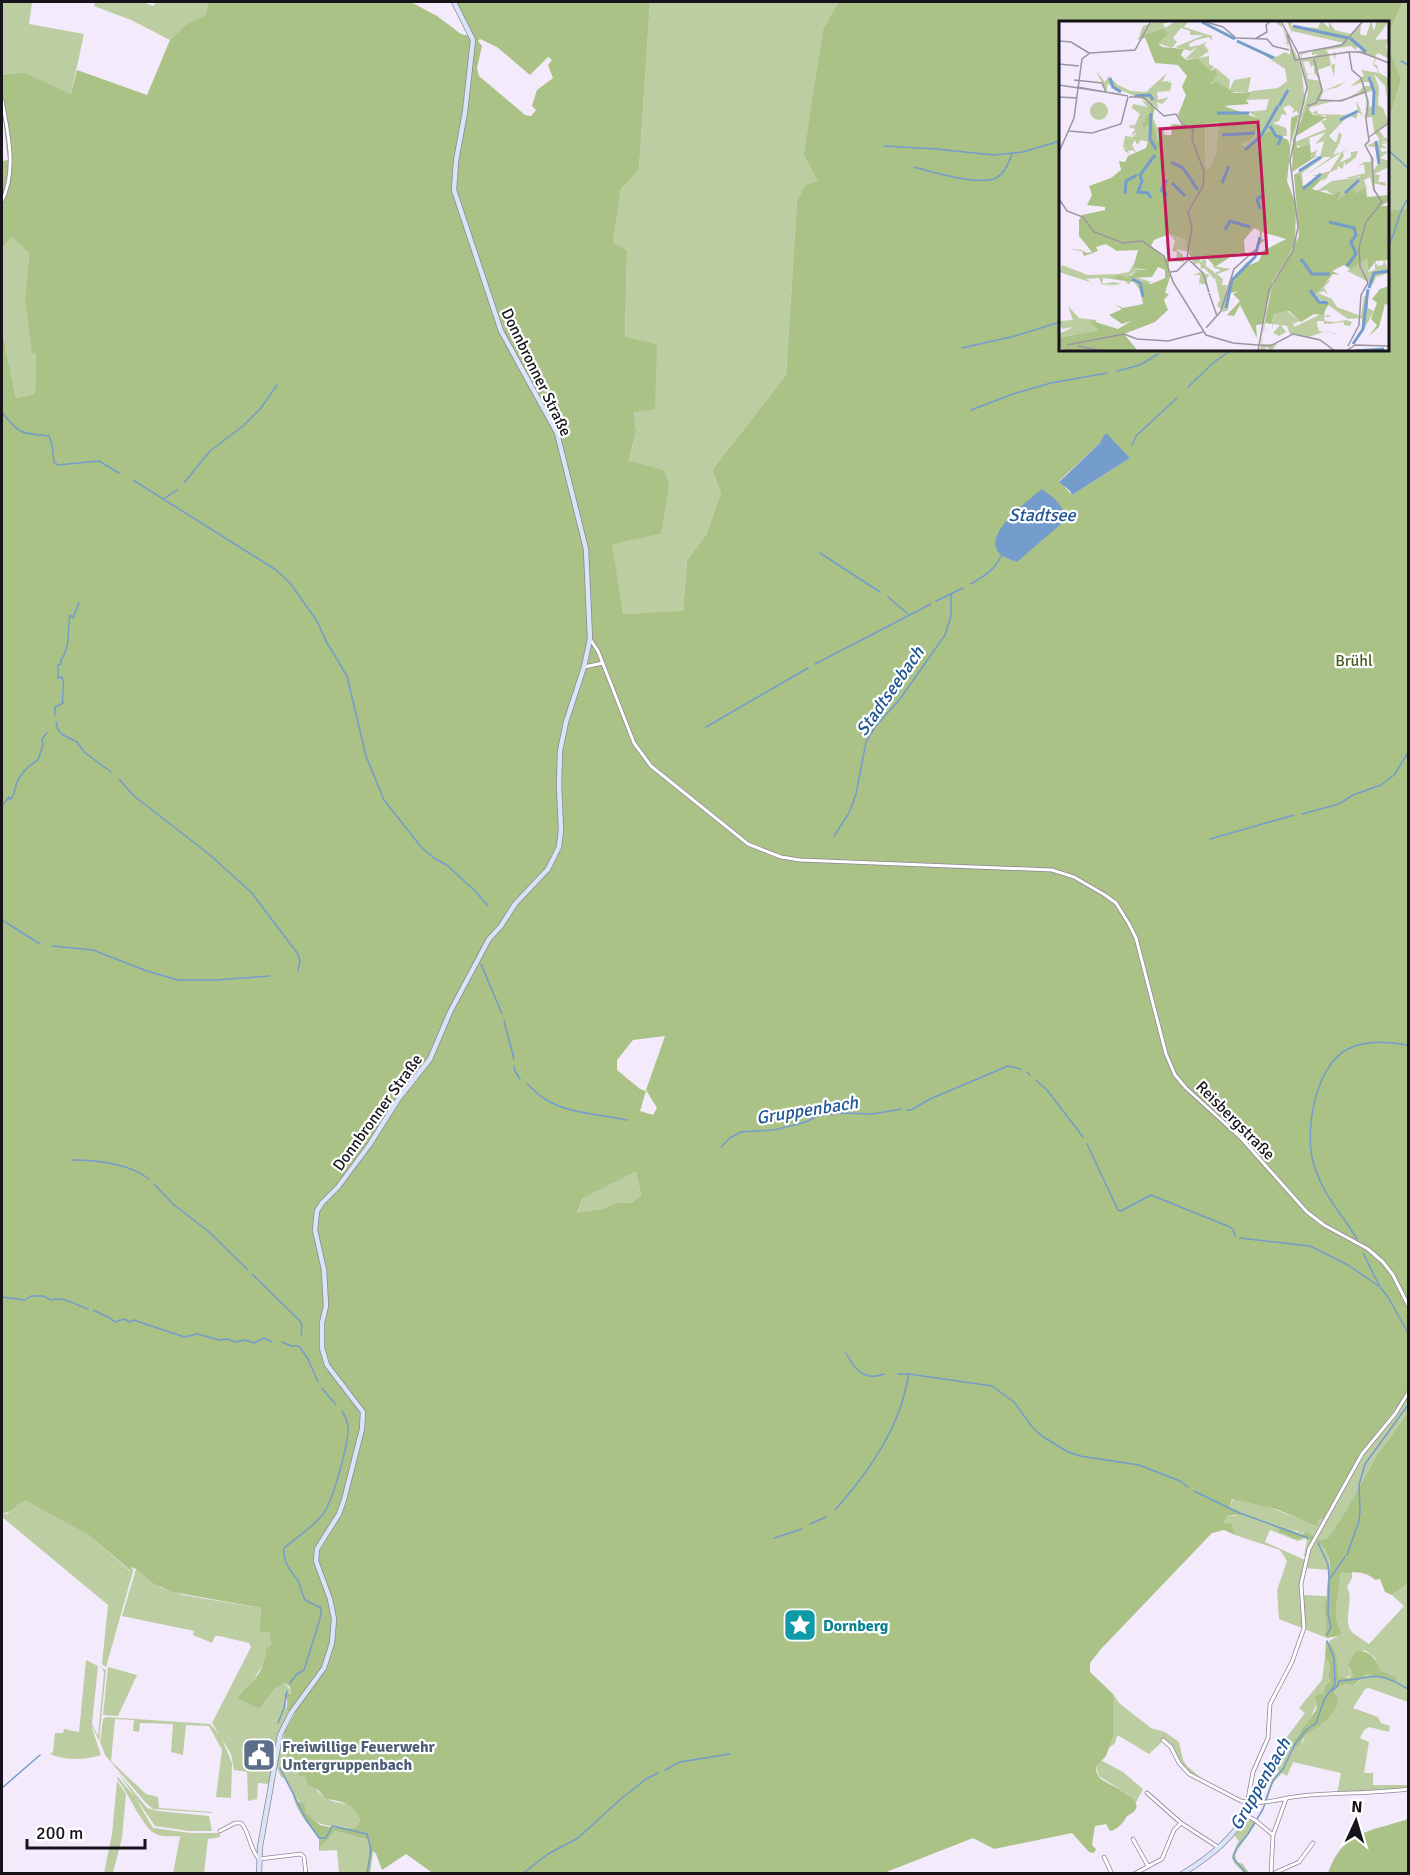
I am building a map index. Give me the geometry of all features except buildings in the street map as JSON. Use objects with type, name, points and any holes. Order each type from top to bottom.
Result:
[{"type":"street","name":"Donnbronner Straße","points":[[259,1874],[258,1858],[276,1748],[288,1717],[324,1668],[332,1643],[333,1618],[330,1599],[316,1561],[317,1549],[339,1514],[362,1429],[363,1412],[327,1365],[322,1348],[322,1323],[326,1306],[324,1270],[315,1230],[316,1211],[358,1160],[399,1098],[430,1059],[450,1012],[489,939],[501,926],[515,904],[548,869],[559,847],[561,830],[560,756],[566,722],[584,667],[590,639],[586,549],[557,433],[501,331],[454,190],[473,37],[453,2]]},
{"type":"street","points":[[2,100],[11,163],[10,176],[2,201]]},
{"type":"street","points":[[584,667],[603,663],[590,639]]},
{"type":"street","name":"Reisbergstraße","points":[[603,663],[634,743],[651,766],[748,844],[780,857],[800,860],[1052,870],[1074,877],[1116,903],[1136,938],[1166,1054],[1175,1075],[1186,1089],[1241,1138],[1307,1212],[1323,1225],[1368,1249],[1383,1262],[1393,1275],[1408,1305]]},
{"type":"street","points":[[1182,1874],[1218,1847],[1239,1825],[1245,1815],[1253,1772],[1268,1738],[1270,1704],[1292,1662],[1304,1628],[1301,1584],[1309,1549],[1362,1454],[1395,1414],[1408,1393]]},
{"type":"street","points":[[1164,1740],[1189,1774],[1248,1803],[1265,1803],[1303,1795],[1373,1793],[1408,1789]]},
{"type":"street","points":[[1148,1793],[1181,1823],[1218,1847]]},
{"type":"street","points":[[1286,1799],[1273,1835],[1272,1874],[1299,1862],[1313,1843]]},
{"type":"street","points":[[1245,1815],[1273,1835]]},
{"type":"street","points":[[220,1831],[235,1823],[243,1825],[252,1850],[258,1858],[302,1854],[306,1874]]},
{"type":"street","points":[[1134,1874],[1162,1859],[1174,1830],[1181,1823]]},
{"type":"street","points":[[1133,1839],[1148,1867]]},
{"type":"street","points":[[1104,1857],[1112,1874]]},
{"type":"green space","points":[[2,2],[32,2],[29,24],[84,34],[71,94],[24,72],[2,75]]},
{"type":"green space","points":[[95,2],[143,2],[153,6],[157,2],[210,2],[207,15],[186,26],[170,40],[131,20],[94,6]]},
{"type":"green space","name":"Brühl","points":[[209,2],[411,2],[437,16],[461,34],[470,36],[452,2],[650,2],[639,170],[621,189],[613,242],[627,250],[625,337],[657,344],[655,409],[634,412],[636,431],[629,461],[664,470],[669,484],[661,534],[612,544],[623,614],[683,611],[687,560],[706,535],[721,493],[712,470],[786,375],[797,201],[806,185],[818,181],[804,155],[823,29],[838,2],[1403,2],[1389,32],[1389,21],[1059,21],[1059,351],[1389,351],[1389,211],[1408,208],[1408,1393],[1361,1453],[1324,1518],[1318,1520],[1317,1526],[1276,1509],[1232,1499],[1230,1507],[1239,1511],[1241,1515],[1227,1515],[1224,1522],[1228,1524],[1231,1522],[1235,1535],[1224,1530],[1212,1533],[1090,1663],[1090,1672],[1113,1694],[1113,1737],[1106,1756],[1096,1766],[1097,1773],[1101,1779],[1128,1795],[1136,1805],[1135,1811],[1113,1830],[1110,1831],[1106,1824],[1095,1826],[1092,1845],[1096,1849],[1094,1853],[1089,1852],[1072,1833],[994,1849],[973,1838],[884,1873],[434,1874],[406,1854],[382,1870],[373,1851],[370,1873],[365,1873],[369,1857],[369,1840],[335,1831],[321,1845],[319,1851],[319,1838],[301,1814],[295,1801],[292,1786],[298,1802],[304,1803],[306,1813],[320,1825],[355,1828],[360,1821],[352,1807],[343,1802],[326,1799],[318,1790],[308,1785],[305,1777],[299,1776],[298,1768],[291,1762],[281,1746],[285,1731],[295,1713],[287,1710],[287,1699],[283,1695],[291,1693],[290,1687],[285,1683],[275,1689],[259,1709],[238,1698],[260,1672],[266,1648],[271,1646],[269,1632],[259,1633],[261,1608],[172,1592],[153,1583],[132,1567],[131,1571],[90,1536],[26,1501],[9,1512],[2,1513],[2,330],[16,398],[35,394],[36,354],[32,353],[25,298],[29,253],[12,237],[2,248],[2,161],[8,160],[2,109],[2,75],[24,72],[71,94],[77,70],[147,95],[170,40],[186,25],[206,15]],"holes":[[[480,39],[497,47],[530,75],[548,57],[552,60],[548,65],[553,78],[537,90],[532,106],[536,110],[531,116],[525,115],[479,76],[477,68],[482,46],[478,41]],[[1100,443],[1123,452],[1130,458],[1072,495],[1059,481]],[[665,1036],[646,1090],[657,1108],[653,1115],[640,1111],[646,1091],[640,1089],[617,1070],[617,1060],[633,1040]],[[636,1172],[641,1195],[631,1203],[615,1203],[602,1209],[577,1213],[582,1199]]]},
{"type":"green space","points":[[650,2],[838,2],[823,29],[815,85],[818,181],[797,201],[786,375],[712,470],[721,493],[706,535],[687,560],[683,612],[623,614],[611,543],[661,534],[664,470],[629,462],[636,431],[634,411],[657,344],[625,338],[627,250],[613,242],[621,189],[639,170]]},
{"type":"green space","points":[[1403,2],[1408,2],[1408,208],[1389,211],[1389,121],[1401,79],[1389,48],[1389,32]]},
{"type":"green space","points":[[1389,48],[1401,79],[1389,121]]},
{"type":"green space","points":[[12,236],[29,253],[25,298],[36,354],[35,394],[16,398],[2,330],[2,248]]},
{"type":"green space","points":[[636,1172],[641,1195],[631,1203],[615,1203],[602,1209],[577,1214],[582,1199]]},
{"type":"green space","points":[[1408,1393],[1408,1412],[1377,1455],[1328,1538],[1320,1540],[1304,1532],[1301,1535],[1297,1531],[1279,1526],[1278,1528],[1288,1536],[1317,1541],[1327,1551],[1329,1570],[1303,1568],[1302,1595],[1327,1596],[1327,1625],[1324,1634],[1327,1638],[1279,1619],[1277,1590],[1287,1561],[1280,1550],[1235,1535],[1231,1523],[1224,1522],[1226,1515],[1237,1516],[1236,1510],[1230,1507],[1233,1499],[1264,1506],[1304,1520],[1324,1518],[1361,1454]],"holes":[[[1270,1530],[1298,1541],[1307,1540],[1305,1560],[1265,1542]]]},
{"type":"green space","points":[[1408,1412],[1408,1583],[1392,1595],[1385,1592],[1380,1579],[1375,1580],[1361,1573],[1340,1572],[1336,1611],[1343,1633],[1327,1638],[1324,1634],[1326,1630],[1325,1602],[1330,1566],[1327,1552],[1314,1539],[1312,1541],[1305,1538],[1295,1539],[1279,1532],[1278,1526],[1301,1535],[1306,1532],[1320,1540],[1328,1538],[1377,1455]]},
{"type":"green space","points":[[26,1501],[90,1536],[130,1571],[134,1568],[106,1667],[102,1664],[108,1605],[2,1517],[2,1513],[7,1514],[21,1502]]},
{"type":"green space","points":[[136,1569],[162,1588],[183,1595],[261,1608],[259,1633],[269,1632],[271,1646],[253,1682],[240,1692],[241,1699],[259,1709],[275,1689],[285,1683],[291,1691],[286,1697],[286,1707],[291,1711],[280,1731],[274,1753],[255,1750],[253,1759],[272,1766],[269,1784],[258,1783],[257,1799],[248,1801],[247,1772],[234,1770],[231,1754],[222,1739],[232,1763],[231,1798],[216,1797],[222,1750],[209,1726],[186,1725],[183,1755],[171,1752],[173,1724],[140,1723],[139,1732],[133,1731],[134,1720],[115,1719],[111,1761],[146,1794],[158,1797],[159,1808],[211,1813],[153,1809],[105,1755],[100,1742],[103,1719],[106,1717],[210,1724],[219,1734],[212,1723],[251,1647],[249,1643],[219,1636],[215,1636],[212,1643],[193,1635],[194,1631],[122,1616]]},
{"type":"green space","points":[[1340,1571],[1344,1574],[1352,1572],[1352,1578],[1347,1587],[1350,1598],[1348,1623],[1353,1633],[1369,1644],[1404,1606],[1392,1595],[1408,1583],[1408,1702],[1369,1688],[1365,1689],[1353,1708],[1378,1717],[1381,1723],[1390,1726],[1389,1732],[1369,1727],[1364,1730],[1360,1738],[1369,1742],[1364,1773],[1373,1773],[1373,1785],[1408,1785],[1408,1789],[1337,1794],[1341,1773],[1293,1762],[1287,1776],[1282,1773],[1279,1776],[1270,1789],[1267,1801],[1264,1801],[1271,1782],[1279,1771],[1272,1766],[1286,1738],[1305,1713],[1299,1708],[1322,1680],[1325,1657],[1330,1666],[1328,1678],[1330,1681],[1325,1686],[1323,1694],[1317,1694],[1314,1698],[1317,1704],[1308,1723],[1296,1738],[1302,1743],[1306,1735],[1321,1724],[1337,1706],[1334,1693],[1336,1688],[1346,1684],[1355,1685],[1367,1674],[1393,1681],[1394,1676],[1380,1670],[1375,1658],[1365,1650],[1353,1656],[1349,1669],[1354,1675],[1338,1678],[1336,1661],[1329,1641],[1343,1633],[1336,1611]]},
{"type":"green space","points":[[1326,1641],[1335,1652],[1339,1679],[1353,1675],[1348,1665],[1356,1651],[1360,1651],[1371,1656],[1377,1662],[1380,1670],[1394,1676],[1397,1680],[1395,1682],[1367,1674],[1354,1685],[1346,1684],[1336,1688],[1334,1693],[1338,1699],[1337,1706],[1327,1720],[1306,1735],[1295,1747],[1292,1744],[1316,1710],[1317,1704],[1314,1698],[1317,1694],[1323,1694],[1325,1686],[1330,1681],[1328,1677],[1330,1666],[1325,1657]]},
{"type":"green space","points":[[86,1660],[98,1666],[92,1724],[98,1736],[104,1672],[101,1668],[106,1670],[99,1741],[92,1726],[101,1755],[76,1759],[50,1754],[53,1752],[55,1733],[63,1733],[64,1729],[79,1732]]},
{"type":"green space","points":[[108,1667],[137,1675],[118,1716],[103,1715]]},
{"type":"green space","points":[[1113,1694],[1119,1703],[1151,1728],[1165,1732],[1179,1742],[1183,1760],[1187,1766],[1208,1784],[1195,1779],[1163,1741],[1149,1754],[1119,1736],[1109,1748],[1113,1737]]},
{"type":"green space","points":[[281,1746],[301,1776],[305,1777],[321,1794],[331,1801],[346,1804],[354,1809],[360,1821],[355,1828],[324,1825],[309,1816],[279,1773],[276,1758]]},
{"type":"green space","points":[[1101,1760],[1123,1772],[1143,1789],[1135,1804],[1129,1795],[1099,1776],[1096,1766]]},
{"type":"green space","points":[[117,1771],[147,1808],[209,1816],[212,1831],[189,1831],[155,1826]]},
{"type":"green space","points":[[118,1777],[135,1797],[153,1828],[191,1833],[220,1833],[220,1837],[208,1839],[204,1873],[173,1873],[180,1837],[184,1837],[162,1836],[151,1831],[117,1779]]},
{"type":"green space","points":[[117,1781],[126,1794],[122,1838],[113,1873],[104,1873],[112,1834]]},
{"type":"green space","points":[[1248,1819],[1256,1823],[1235,1854],[1237,1862],[1243,1864],[1249,1873],[1244,1873],[1234,1863],[1232,1855],[1239,1841],[1234,1835]]},
{"type":"green space","points":[[1408,1819],[1408,1873],[1328,1873],[1341,1848],[1350,1840],[1370,1830]]},
{"type":"green space","points":[[335,1831],[369,1840],[369,1857],[365,1873],[339,1873],[337,1850],[319,1851],[320,1845],[328,1840]]},
{"type":"water","name":"Stadtsee","points":[[1107,434],[1130,458],[1072,495],[1059,482]]},
{"type":"water","name":"Stadtsee","points":[[1042,489],[1055,499],[1069,517],[1017,562],[1004,557],[995,546],[1001,528],[1017,510]]},
{"type":"waterway","points":[[1401,61],[1408,65]]},
{"type":"waterway","points":[[884,146],[994,155],[1023,152],[1059,141]]},
{"type":"waterway","points":[[1389,151],[1408,168]]},
{"type":"waterway","points":[[914,167],[955,177],[988,180],[1001,174],[1012,154]]},
{"type":"waterway","points":[[1389,244],[1408,199]]},
{"type":"waterway","points":[[962,348],[1015,336],[1059,322]]},
{"type":"waterway","points":[[1188,387],[1230,351]]},
{"type":"waterway","points":[[1117,371],[1140,365],[1158,354]]},
{"type":"waterway","points":[[971,410],[1051,383],[1107,373]]},
{"type":"waterway","points":[[184,483],[210,451],[243,426],[261,408],[277,385]]},
{"type":"waterway","points":[[1132,445],[1136,436],[1177,398]]},
{"type":"waterway","points":[[2,412],[21,432],[49,436],[54,462],[58,465],[99,461],[119,473]]},
{"type":"waterway","points":[[133,480],[276,570],[290,583],[317,621],[347,676],[366,756],[384,800],[422,848],[448,866],[488,906]]},
{"type":"waterway","points":[[165,498],[177,490]]},
{"type":"waterway","points":[[820,553],[880,592]]},
{"type":"waterway","name":"Stadtseebach","points":[[971,584],[992,569],[1001,556]]},
{"type":"waterway","name":"Stadtseebach","points":[[936,601],[963,588]]},
{"type":"waterway","name":"Stadtseebach","points":[[834,836],[849,813],[856,794],[866,742],[875,727],[900,699],[945,635],[951,616],[951,594]]},
{"type":"waterway","points":[[888,597],[908,614]]},
{"type":"waterway","points":[[55,715],[55,707],[63,703],[64,683],[62,677],[58,678],[58,665],[61,664],[66,649],[70,615],[73,618],[79,603]]},
{"type":"waterway","name":"Stadtseebach","points":[[815,664],[931,604]]},
{"type":"waterway","name":"Stadtseebach","points":[[706,727],[808,668]]},
{"type":"waterway","points":[[56,722],[58,730],[63,735],[77,742],[84,752],[111,772]]},
{"type":"waterway","points":[[2,806],[9,797],[10,800],[12,798],[23,772],[38,760],[43,745],[42,739],[47,733]]},
{"type":"waterway","points":[[1302,814],[1339,804],[1353,795],[1381,785],[1394,775],[1408,753]]},
{"type":"waterway","points":[[119,779],[134,796],[210,855],[251,892],[298,954],[300,961],[298,971]]},
{"type":"waterway","points":[[1210,839],[1294,815]]},
{"type":"waterway","points":[[2,920],[40,944]]},
{"type":"waterway","points":[[52,946],[93,950],[147,971],[178,980],[269,976]]},
{"type":"waterway","points":[[481,964],[502,1014]]},
{"type":"waterway","points":[[504,1021],[514,1059]]},
{"type":"waterway","points":[[1357,1239],[1329,1197],[1315,1168],[1310,1139],[1314,1104],[1326,1072],[1335,1059],[1346,1050],[1369,1043],[1385,1042],[1408,1045]]},
{"type":"waterway","points":[[514,1066],[520,1079]]},
{"type":"waterway","name":"Gruppenbach","points":[[907,1110],[1008,1066],[1021,1069]]},
{"type":"waterway","name":"Gruppenbach","points":[[1027,1072],[1030,1075]]},
{"type":"waterway","name":"Gruppenbach","points":[[1036,1080],[1047,1090],[1083,1137]]},
{"type":"waterway","points":[[527,1084],[542,1097],[564,1108],[627,1120]]},
{"type":"waterway","name":"Gruppenbach","points":[[721,1147],[741,1132],[774,1130],[806,1122],[817,1116],[840,1113],[873,1114],[901,1109]]},
{"type":"waterway","name":"Gruppenbach","points":[[1087,1144],[1118,1210],[1121,1211],[1151,1195],[1230,1227],[1235,1236]]},
{"type":"waterway","points":[[72,1160],[122,1166],[149,1179]]},
{"type":"waterway","points":[[154,1184],[174,1205],[208,1231],[248,1270]]},
{"type":"waterway","name":"Gruppenbach","points":[[1240,1238],[1310,1246],[1348,1265],[1380,1287],[1408,1333]]},
{"type":"waterway","points":[[1363,1253],[1379,1285]]},
{"type":"waterway","points":[[252,1274],[300,1321],[301,1335]]},
{"type":"waterway","points":[[2,1297],[25,1300],[31,1296],[43,1296],[51,1300],[66,1300],[88,1309]]},
{"type":"waterway","points":[[93,1310],[115,1322],[124,1319],[130,1322],[134,1320],[184,1337],[197,1334],[235,1342],[245,1340],[254,1343],[264,1338],[272,1342]]},
{"type":"waterway","points":[[282,1342],[291,1346],[299,1346],[308,1359],[318,1382]]},
{"type":"waterway","points":[[846,1353],[852,1364],[865,1375],[884,1374]]},
{"type":"waterway","points":[[898,1374],[909,1374]]},
{"type":"waterway","points":[[835,1510],[880,1451],[901,1407],[909,1374],[992,1386],[1014,1402],[1033,1428],[1042,1436],[1068,1452],[1139,1465],[1180,1481],[1188,1487]]},
{"type":"waterway","points":[[322,1388],[336,1405]]},
{"type":"waterway","name":"Gruppenbach","points":[[1347,1555],[1359,1521],[1359,1485],[1365,1464],[1408,1405]]},
{"type":"waterway","points":[[290,1683],[297,1674],[304,1670],[320,1620],[321,1608],[305,1600],[298,1581],[286,1562],[284,1548],[319,1519],[331,1498],[346,1448],[348,1424],[342,1411]]},
{"type":"waterway","points":[[1194,1491],[1237,1512],[1308,1538]]},
{"type":"waterway","points":[[810,1524],[826,1517]]},
{"type":"waterway","points":[[774,1538],[802,1529]]},
{"type":"waterway","points":[[1318,1543],[1328,1564],[1329,1578]]},
{"type":"waterway","name":"Gruppenbach","points":[[1327,1635],[1331,1627],[1328,1614],[1329,1580],[1345,1557]]},
{"type":"waterway","name":"Gruppenbach","points":[[1247,1874],[1233,1858],[1237,1847],[1263,1809],[1273,1780],[1283,1769],[1295,1744],[1306,1730],[1316,1723],[1325,1698],[1335,1685],[1334,1658],[1327,1641]]},
{"type":"waterway","points":[[1332,1690],[1337,1687],[1339,1681],[1374,1676],[1388,1679],[1408,1689]]},
{"type":"waterway","points":[[278,1723],[287,1691]]},
{"type":"waterway","points":[[665,1770],[680,1762],[730,1754]]},
{"type":"waterway","points":[[2,1788],[40,1755]]},
{"type":"waterway","points":[[280,1768],[307,1821],[319,1838],[326,1838],[332,1826],[367,1834],[371,1849],[367,1874]]},
{"type":"waterway","points":[[522,1874],[548,1854],[578,1838],[622,1798],[646,1779],[658,1773]]},
{"type":"place","name":"Dornberg","points":[[800,1625]]},
{"type":"place","name":"Freiwillige Feuerwehr Untergruppenbach","points":[[259,1755]]}]
